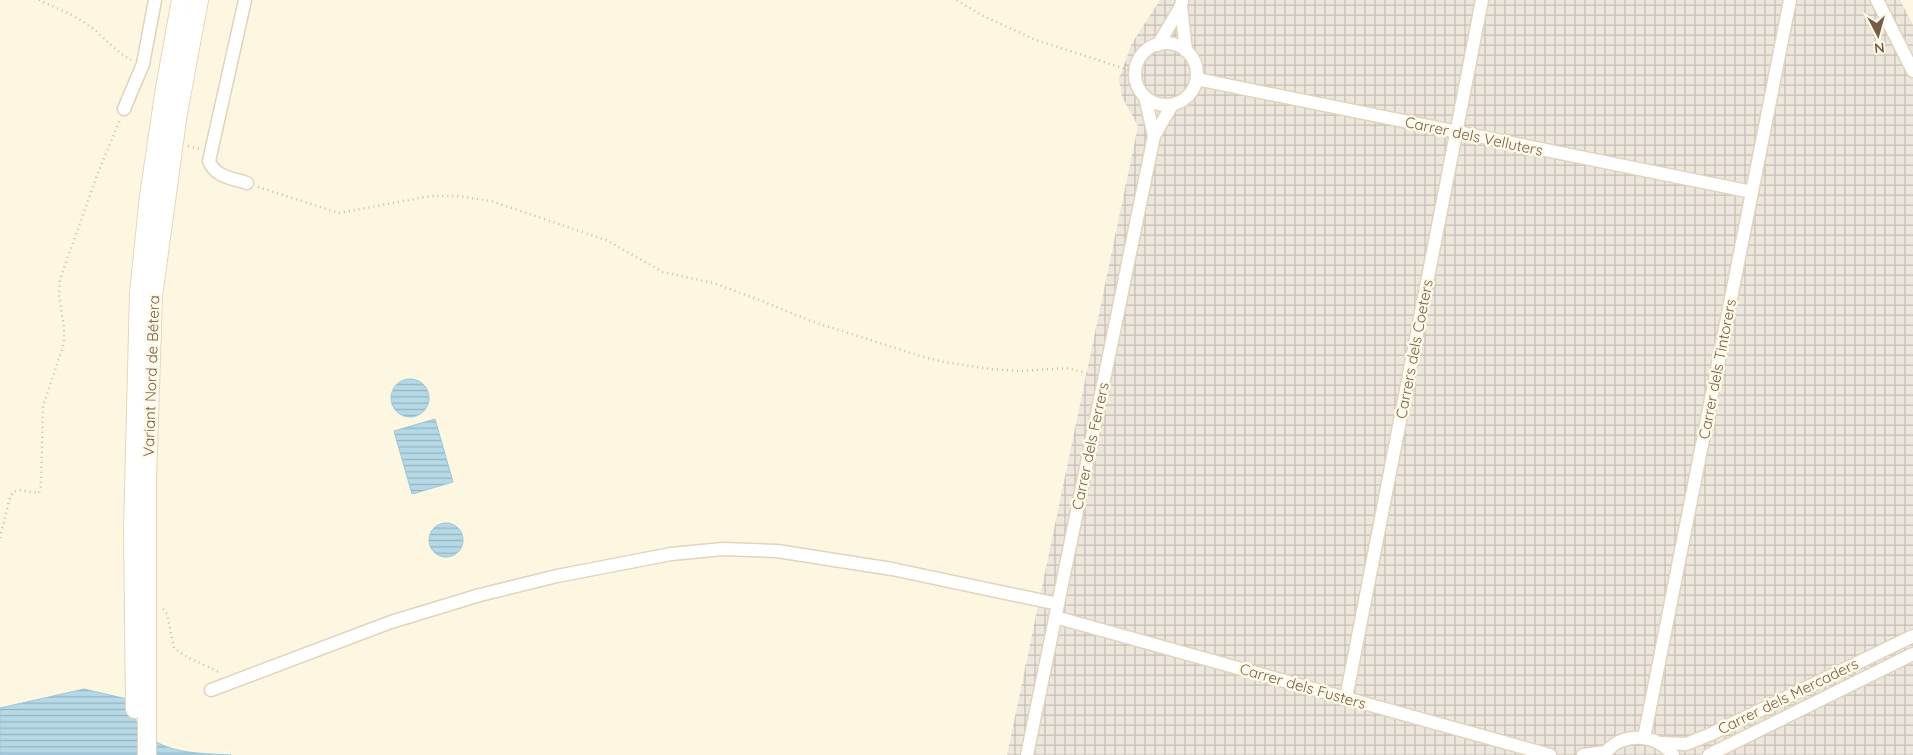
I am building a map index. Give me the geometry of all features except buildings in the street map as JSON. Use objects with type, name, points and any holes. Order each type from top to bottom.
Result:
[{"type":"main road","name":"Variant Nord de Bétera","points":[[147,755],[133,529],[140,293],[152,177],[165,88],[181,0]]},
{"type":"main road","name":"Variant Nord de Bétera","points":[[136,755],[153,296],[178,113],[199,0]]},
{"type":"street","points":[[124,109],[143,64],[155,0]]},
{"type":"street","points":[[245,0],[209,161],[217,173],[247,183]]},
{"type":"street","name":"Carrers dels Coeters","points":[[1346,698],[1482,0]]},
{"type":"street","name":"Carrer dels Tintorers","points":[[1644,738],[1790,0]]},
{"type":"street","points":[[1877,0],[1913,71]]},
{"type":"street","points":[[1158,44],[1182,3]]},
{"type":"street","points":[[1182,3],[1186,51],[1194,64],[1196,79],[1188,96],[1172,105],[1157,104],[1145,97],[1135,81],[1137,62],[1142,54],[1158,44],[1177,46],[1186,51]]},
{"type":"street","name":"Carrer dels Velluters","points":[[1196,79],[1752,192]]},
{"type":"street","name":"Carrer dels Ferrers","points":[[1145,97],[1154,136]]},
{"type":"street","name":"Carrer dels Ferrers","points":[[1027,755],[1154,136],[1172,105]]},
{"type":"street","name":"Carrer dels Fusters","points":[[211,690],[391,622],[480,595],[557,576],[671,554],[722,549],[777,551],[892,569],[1056,610],[1346,698],[1550,755]]},
{"type":"street","name":"Carrer dels Mercaders","points":[[1660,743],[1686,744],[1709,735],[1913,636]]},
{"type":"street","name":"Carrer dels Mercaders","points":[[1709,755],[1913,654]]},
{"type":"street","points":[[1583,755],[1605,754],[1623,740],[1644,738],[1660,743],[1673,755]]},
{"type":"path","points":[[39,0],[78,18],[125,57],[143,64]]},
{"type":"path","points":[[957,0],[981,15],[1036,40],[1135,72]]},
{"type":"path","points":[[0,538],[9,500],[13,492],[19,490],[40,493],[43,406],[64,344],[64,328],[59,296],[60,279],[99,170],[124,109]]},
{"type":"path","points":[[182,145],[211,151]]},
{"type":"path","points":[[247,183],[339,213],[430,196],[458,196],[491,201],[606,240],[663,272],[713,283],[811,321],[920,356],[944,362],[990,369],[1022,371],[1068,368],[1104,378]]},
{"type":"path","points":[[157,608],[165,610],[174,648],[187,657],[237,681]]},
{"type":"shaded area","points":[[1160,0],[1900,0],[1913,25],[1913,755],[1007,755],[1138,126],[1122,97],[1119,79],[1132,43]]},
{"type":"water","points":[[410,379],[423,385],[429,398],[423,411],[410,417],[397,411],[391,398],[397,385]]},
{"type":"water","points":[[435,419],[453,482],[412,494],[394,431]]},
{"type":"water","points":[[446,523],[458,528],[463,540],[458,552],[446,557],[434,552],[429,540],[434,528]]},
{"type":"water","points":[[84,689],[127,699],[135,719],[144,732],[165,746],[205,754],[231,755],[0,755],[0,708]]}]
